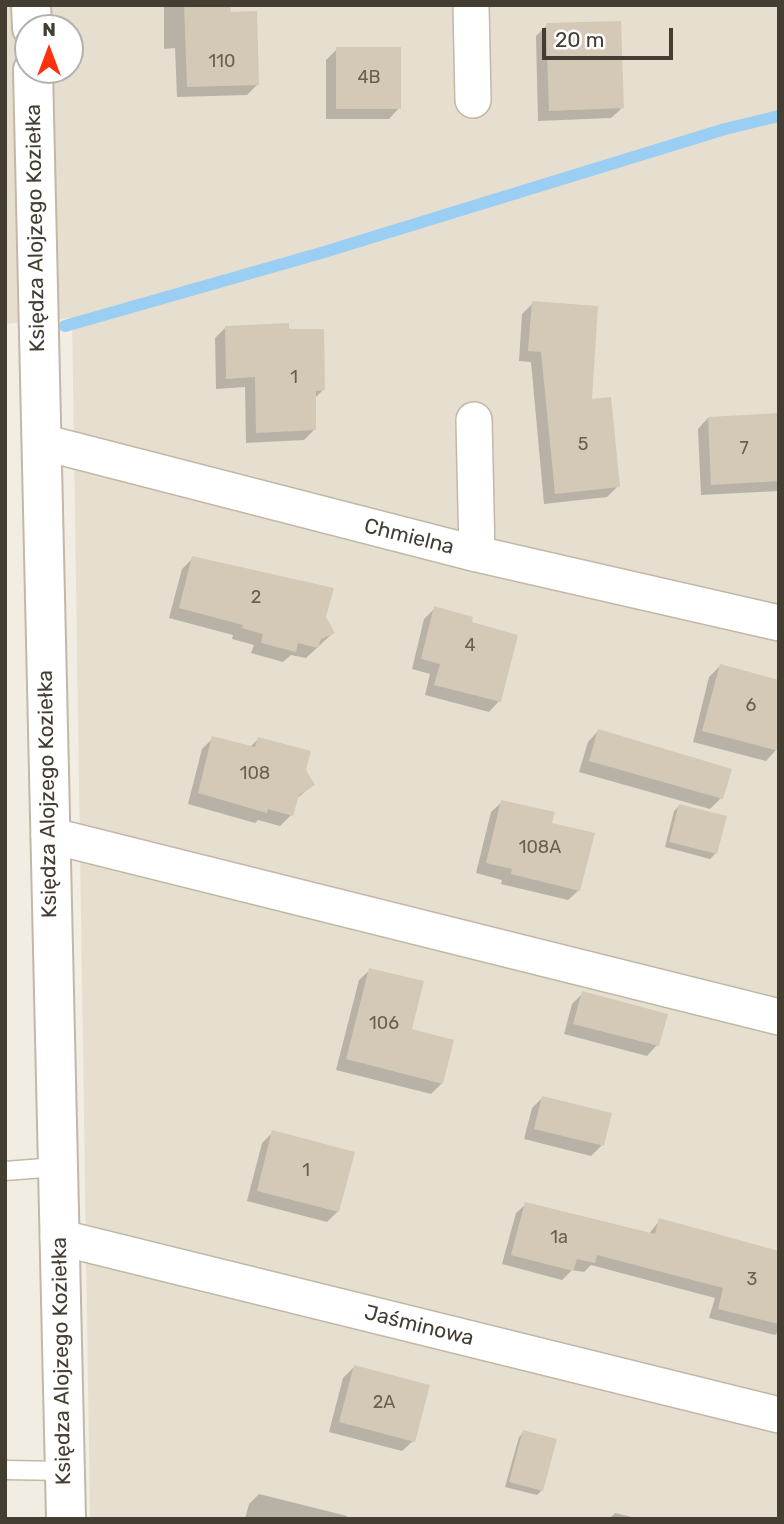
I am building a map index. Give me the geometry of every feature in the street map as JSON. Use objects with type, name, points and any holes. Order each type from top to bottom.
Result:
[{"type":"street","points":[[471,5],[472,100]]},
{"type":"street","name":"Księdza Alojzego Koziełka","points":[[33,84],[66,1519]]},
{"type":"street","points":[[474,420],[477,554]]},
{"type":"street","name":"Chmielna","points":[[42,442],[477,554],[779,623]]},
{"type":"street","points":[[49,835],[779,1017]]},
{"type":"street","name":"Jaśminowa","points":[[58,1237],[779,1415]]},
{"type":"lane","points":[[5,1171],[57,1167]]},
{"type":"lane","points":[[5,1470],[65,1471]]},
{"type":"shaded area","points":[[5,5],[779,5],[779,1519],[90,1519],[72,318],[5,324]]},
{"type":"building","points":[[184,5],[230,5],[231,12],[257,11],[259,85],[187,87]]},
{"type":"building","points":[[621,21],[624,108],[549,111],[546,23]]},
{"type":"building","points":[[336,47],[401,47],[401,109],[336,109]]},
{"type":"building","points":[[532,301],[598,306],[592,399],[611,397],[620,487],[555,494],[541,352],[528,351]]},
{"type":"building","points":[[289,323],[289,329],[324,329],[325,390],[316,391],[316,430],[256,433],[255,377],[226,379],[225,326]]},
{"type":"building","points":[[779,413],[779,481],[711,485],[708,417]]},
{"type":"building","points":[[192,556],[334,588],[326,617],[335,633],[321,639],[318,648],[298,643],[296,652],[261,643],[263,634],[242,628],[243,625],[179,608]]},
{"type":"building","points":[[434,606],[473,617],[472,622],[518,635],[501,702],[434,685],[440,664],[421,659]]},
{"type":"building","points":[[720,664],[779,680],[779,751],[702,731]]},
{"type":"building","points":[[598,729],[732,769],[723,799],[589,761]]},
{"type":"building","points":[[212,736],[255,747],[258,737],[311,751],[306,770],[315,785],[299,795],[293,816],[268,809],[267,813],[198,793]]},
{"type":"building","points":[[501,800],[555,812],[552,823],[595,833],[580,891],[511,874],[512,869],[486,863]]},
{"type":"building","points":[[679,804],[727,816],[717,854],[669,842]]},
{"type":"building","points":[[369,968],[424,981],[412,1029],[454,1040],[443,1084],[346,1059]]},
{"type":"building","points":[[582,991],[668,1014],[659,1046],[573,1024]]},
{"type":"building","points":[[542,1096],[612,1113],[604,1146],[534,1129]]},
{"type":"building","points":[[272,1130],[355,1152],[339,1212],[257,1191]]},
{"type":"building","points":[[525,1202],[655,1234],[659,1218],[779,1251],[779,1324],[718,1309],[723,1288],[597,1255],[595,1263],[577,1259],[573,1271],[511,1255]]},
{"type":"building","points":[[354,1365],[430,1385],[415,1442],[339,1422]]},
{"type":"building","points":[[523,1430],[557,1439],[543,1491],[509,1482]]},
{"type":"waterway","points":[[65,326],[321,253],[725,129],[779,116]]}]
